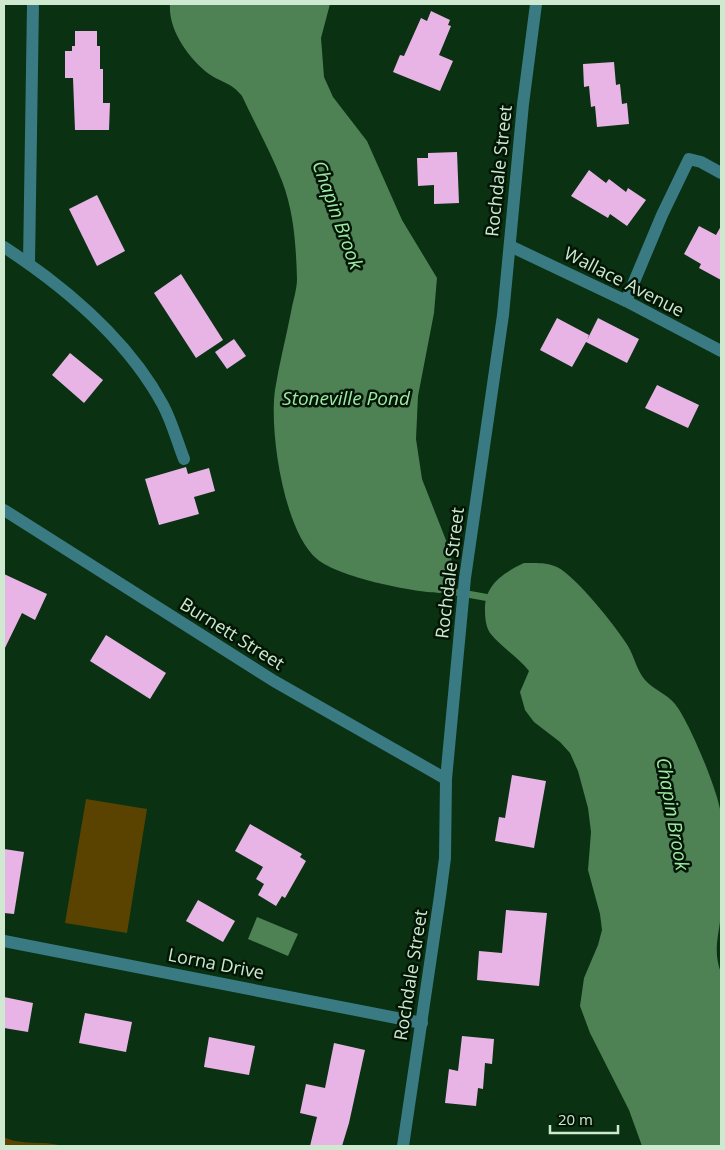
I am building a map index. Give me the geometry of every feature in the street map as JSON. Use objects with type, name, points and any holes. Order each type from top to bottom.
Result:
[{"type":"street","points":[[29,264],[32,4]]},
{"type":"street","name":"Rochdale Street","points":[[403,1146],[445,858],[446,779],[460,621],[503,315],[523,104],[536,4]]},
{"type":"street","points":[[626,301],[662,215],[689,159],[701,162],[721,173]]},
{"type":"street","name":"Wallace Avenue","points":[[510,246],[626,301],[721,351]]},
{"type":"street","points":[[4,247],[29,264],[94,319],[143,374],[163,405],[184,459]]},
{"type":"street","name":"Burnett Street","points":[[4,510],[274,681],[446,779]]},
{"type":"street","name":"Lorna Drive","points":[[4,941],[422,1024]]},
{"type":"shaded area","points":[[86,799],[147,809],[127,933],[65,923]]},
{"type":"shaded area","points":[[4,1137],[10,1140],[62,1146],[4,1146]]},
{"type":"water","name":"Stoneville Pond","points":[[170,4],[330,4],[321,38],[324,77],[333,97],[367,141],[402,220],[437,278],[434,313],[418,396],[416,439],[422,479],[451,553],[452,568],[449,584],[440,593],[412,590],[376,582],[327,566],[317,559],[305,546],[296,527],[281,480],[274,430],[275,390],[297,283],[292,217],[278,170],[242,96],[230,85],[209,74],[187,52],[172,24]]},
{"type":"water","points":[[524,563],[545,564],[557,567],[575,581],[596,603],[628,646],[645,680],[672,700],[681,713],[695,741],[715,791],[721,815],[723,851],[721,910],[717,949],[721,973],[721,1146],[642,1146],[629,1110],[590,1033],[580,1006],[584,978],[598,945],[602,930],[600,914],[588,870],[591,832],[588,808],[578,771],[570,753],[560,742],[534,722],[525,710],[520,692],[529,671],[490,633],[486,619],[486,602],[491,587],[502,576]]},
{"type":"water","points":[[257,917],[298,934],[288,956],[248,939]]},
{"type":"building","points":[[431,11],[450,20],[448,25],[451,26],[439,55],[453,61],[440,91],[393,72],[400,55],[404,56],[421,18],[427,21]]},
{"type":"building","points":[[75,31],[97,31],[97,46],[100,46],[100,69],[103,69],[103,103],[110,103],[109,130],[75,130],[73,78],[65,78],[65,51],[72,51],[72,46],[75,46]]},
{"type":"building","points":[[614,62],[616,85],[620,84],[622,104],[627,103],[629,124],[597,127],[595,106],[591,107],[589,86],[584,87],[583,64]]},
{"type":"building","points":[[457,152],[459,203],[434,204],[434,185],[418,186],[417,158],[428,158],[428,153]]},
{"type":"building","points":[[589,170],[606,183],[609,179],[626,192],[628,188],[646,200],[627,226],[610,214],[608,218],[571,196]]},
{"type":"building","points":[[97,195],[125,251],[97,266],[69,209]]},
{"type":"building","points":[[699,226],[716,235],[721,226],[721,280],[699,268],[701,264],[684,254]]},
{"type":"building","points":[[181,274],[223,340],[196,358],[154,293]]},
{"type":"building","points":[[557,318],[589,335],[587,340],[598,318],[639,339],[627,363],[586,342],[572,367],[540,350]]},
{"type":"building","points":[[234,339],[246,356],[227,369],[215,352]]},
{"type":"building","points":[[70,353],[103,380],[84,403],[52,375]]},
{"type":"building","points":[[657,385],[699,405],[688,428],[645,408]]},
{"type":"building","points":[[186,467],[188,474],[209,468],[215,491],[194,497],[199,514],[159,525],[145,479]]},
{"type":"building","points":[[4,574],[47,594],[35,620],[22,613],[4,650]]},
{"type":"building","points":[[106,635],[166,673],[150,699],[90,661]]},
{"type":"building","points":[[512,775],[546,781],[534,848],[495,841],[499,817],[505,818]]},
{"type":"building","points":[[250,824],[302,854],[300,857],[306,861],[285,898],[282,896],[276,906],[258,895],[264,884],[256,879],[263,867],[235,851]]},
{"type":"building","points":[[4,849],[24,852],[14,914],[4,913]]},
{"type":"building","points":[[198,900],[235,921],[223,942],[186,921]]},
{"type":"building","points":[[506,910],[547,913],[539,986],[477,980],[479,951],[502,953]]},
{"type":"building","points":[[4,997],[33,1003],[28,1032],[4,1028]]},
{"type":"building","points":[[85,1013],[132,1022],[126,1052],[79,1043]]},
{"type":"building","points":[[462,1036],[494,1039],[492,1064],[485,1063],[483,1089],[478,1088],[476,1106],[445,1103],[449,1069],[458,1071]]},
{"type":"building","points":[[209,1037],[255,1046],[249,1075],[204,1067]]},
{"type":"building","points":[[334,1043],[365,1050],[349,1123],[342,1146],[310,1146],[317,1117],[300,1113],[306,1084],[325,1088]]},
{"type":"waterway","name":"Chapin Brook","points":[[434,588],[495,599]]}]
